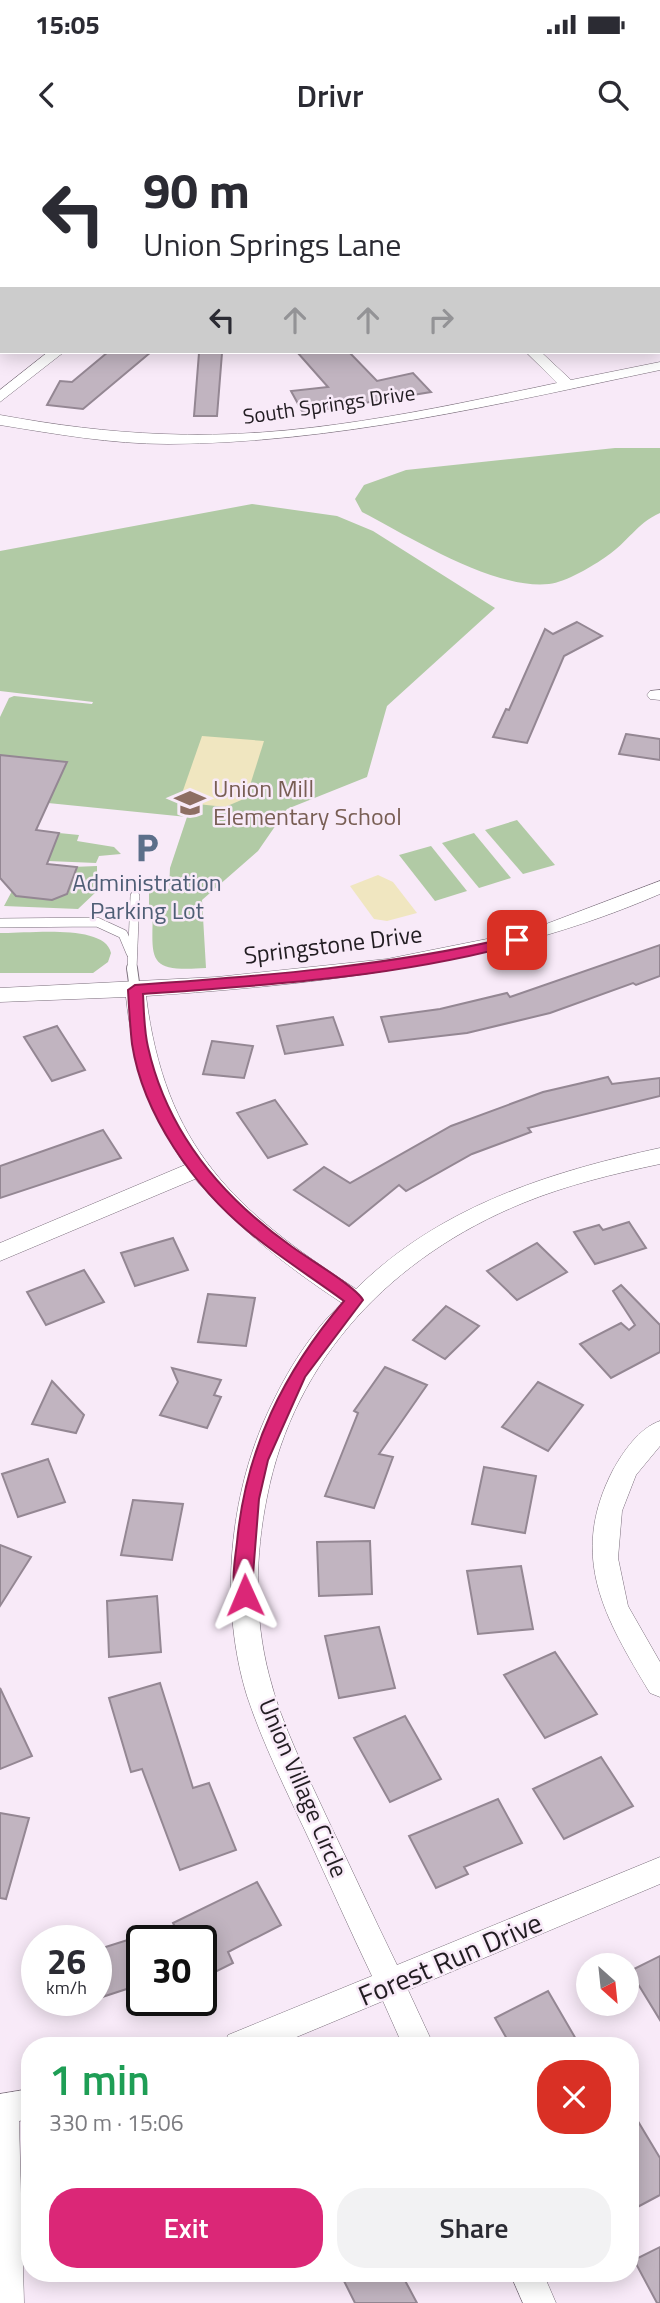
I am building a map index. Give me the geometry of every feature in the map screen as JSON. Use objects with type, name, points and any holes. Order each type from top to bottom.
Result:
[{"type":"street","points":[[0,397],[54,354]]},
{"type":"street","points":[[535,354],[568,385]]},
{"type":"street","name":"South Springs Drive","points":[[0,419],[108,437],[183,440],[253,438],[346,428],[660,366]]},
{"type":"street","name":"Springstone Drive","points":[[0,995],[135,990],[324,976],[456,955],[583,919],[660,887]]},
{"type":"street","points":[[135,990],[140,1045],[153,1091],[174,1133],[198,1169],[216,1192],[254,1228],[355,1300]]},
{"type":"street","name":"Union Village Circle","points":[[415,2037],[277,1739],[256,1675],[246,1622],[244,1567],[250,1499],[260,1460],[298,1374],[323,1338],[355,1300],[409,1255],[499,1202],[562,1177],[660,1156]]},
{"type":"street","points":[[0,1252],[198,1169]]},
{"type":"street","points":[[660,1431],[630,1462],[612,1495],[605,1524],[603,1550],[607,1580],[615,1607],[660,1685]]},
{"type":"street","name":"Forest Run Drive","points":[[261,2037],[660,1870]]},
{"type":"street","points":[[8,2303],[11,2108]]},
{"type":"street","points":[[530,2282],[540,2303]]},
{"type":"lane","points":[[135,896],[131,953],[135,990]]},
{"type":"lane","points":[[0,923],[97,922],[123,934],[131,953]]},
{"type":"green space","points":[[615,448],[660,448],[660,513],[645,522],[601,560],[556,583],[527,584],[503,579],[453,560],[362,512],[355,499],[364,485],[406,470]]},
{"type":"green space","name":"Union Mill Elementary School","points":[[252,504],[337,516],[373,531],[495,608],[387,706],[367,777],[287,809],[258,851],[202,900],[206,968],[172,968],[163,965],[154,951],[153,908],[149,908],[149,891],[169,889],[170,868],[187,817],[48,803],[67,762],[0,755],[0,717],[9,698],[14,696],[93,702],[0,691],[0,551]]},
{"type":"green space","points":[[517,820],[555,865],[523,874],[485,830]]},
{"type":"green space","points":[[59,833],[79,835],[77,841],[114,847],[121,854],[99,856],[96,863],[48,861]]},
{"type":"green space","points":[[474,833],[511,878],[479,888],[442,843]]},
{"type":"green space","points":[[431,846],[467,891],[435,901],[399,855]]},
{"type":"green space","points":[[97,866],[97,891],[78,909],[4,906],[12,891],[16,896],[52,900],[67,894],[76,871],[72,867]]},
{"type":"green space","points":[[0,933],[80,934],[95,937],[106,944],[111,953],[108,962],[93,973],[0,973]]},
{"type":"sand","points":[[202,736],[264,741],[246,798],[225,807],[179,802]]},
{"type":"sand","points":[[378,875],[393,882],[417,913],[387,921],[374,919],[350,886]]},
{"type":"building","points":[[106,354],[149,354],[83,409],[47,405],[60,381],[72,382]]},
{"type":"building","points":[[199,354],[222,354],[217,416],[194,416]]},
{"type":"building","points":[[299,354],[351,354],[377,381],[413,373],[431,392],[303,413],[291,391],[328,387]]},
{"type":"building","points":[[577,622],[602,636],[564,656],[527,743],[493,737],[506,709],[509,710],[545,629],[553,634]]},
{"type":"building","points":[[626,734],[660,739],[660,760],[619,754]]},
{"type":"building","points":[[0,755],[67,762],[36,830],[59,833],[47,864],[77,867],[67,894],[52,900],[16,896],[0,878]]},
{"type":"building","points":[[660,945],[660,976],[550,1013],[467,1033],[389,1042],[381,1017],[440,1009],[507,993],[510,997]]},
{"type":"building","points":[[333,1017],[343,1045],[285,1054],[277,1026]]},
{"type":"building","points":[[57,1026],[85,1070],[52,1081],[24,1037]]},
{"type":"building","points":[[212,1041],[253,1046],[244,1078],[203,1074]]},
{"type":"building","points":[[608,1077],[612,1084],[660,1078],[660,1096],[528,1128],[531,1132],[472,1154],[406,1191],[399,1185],[349,1226],[294,1190],[324,1167],[350,1183],[451,1126],[543,1092]]},
{"type":"building","points":[[275,1100],[307,1144],[268,1158],[237,1113]]},
{"type":"building","points":[[103,1130],[121,1158],[0,1198],[0,1166]]},
{"type":"building","points":[[629,1222],[646,1248],[595,1264],[574,1232],[599,1225],[603,1230]]},
{"type":"building","points":[[173,1238],[188,1270],[135,1286],[121,1253]]},
{"type":"building","points":[[537,1243],[567,1272],[517,1300],[487,1271]]},
{"type":"building","points":[[84,1270],[104,1302],[46,1325],[27,1292]]},
{"type":"building","points":[[621,1285],[660,1325],[660,1352],[611,1378],[580,1344],[621,1323],[629,1330],[635,1325],[613,1291]]},
{"type":"building","points":[[208,1294],[255,1298],[246,1346],[198,1342]]},
{"type":"building","points":[[446,1306],[479,1326],[445,1359],[413,1340]]},
{"type":"building","points":[[385,1367],[427,1385],[379,1454],[393,1457],[374,1508],[325,1496],[358,1413],[354,1411]]},
{"type":"building","points":[[172,1368],[221,1380],[214,1395],[221,1397],[207,1428],[160,1415],[178,1382]]},
{"type":"building","points":[[52,1381],[84,1415],[76,1433],[32,1424]]},
{"type":"building","points":[[538,1382],[583,1405],[548,1451],[502,1427]]},
{"type":"building","points":[[48,1459],[65,1502],[18,1517],[2,1474]]},
{"type":"building","points":[[484,1467],[536,1476],[525,1533],[472,1524]]},
{"type":"building","points":[[133,1500],[183,1504],[172,1560],[121,1555]]},
{"type":"building","points":[[370,1541],[372,1594],[319,1596],[317,1542]]},
{"type":"building","points":[[0,1545],[31,1557],[0,1606]]},
{"type":"building","points":[[521,1566],[533,1629],[478,1634],[467,1571]]},
{"type":"building","points":[[157,1596],[161,1652],[109,1657],[107,1601]]},
{"type":"building","points":[[379,1627],[395,1688],[339,1698],[325,1636]]},
{"type":"building","points":[[555,1652],[597,1714],[545,1738],[504,1675]]},
{"type":"building","points":[[160,1683],[193,1788],[209,1783],[236,1850],[180,1870],[142,1769],[131,1772],[109,1698]]},
{"type":"building","points":[[0,1688],[32,1756],[0,1769]]},
{"type":"building","points":[[405,1716],[441,1779],[390,1802],[354,1738]]},
{"type":"building","points":[[601,1757],[633,1806],[564,1839],[533,1789]]},
{"type":"building","points":[[498,1799],[522,1843],[464,1867],[468,1874],[436,1888],[409,1836]]},
{"type":"building","points":[[0,1813],[29,1818],[6,1899],[0,1898]]},
{"type":"building","points":[[257,1882],[281,1925],[228,1952],[233,1963],[217,1971],[217,1925],[173,1923]]},
{"type":"building","points":[[126,1940],[126,1989],[112,1994],[112,1945]]},
{"type":"building","points":[[660,1956],[660,2020],[639,1986],[639,1966]]},
{"type":"building","points":[[548,1991],[575,2037],[506,2037],[495,2018]]},
{"type":"building","points":[[639,2123],[660,2158],[660,2195],[639,2206]]},
{"type":"building","points":[[660,2247],[660,2303],[657,2303],[639,2269],[639,2258]]},
{"type":"building","points":[[344,2282],[406,2282],[417,2303],[355,2303]]},
{"type":"place","name":"Union Mill Elementary School","points":[[190,803]]},
{"type":"place","name":"Administration Parking Lot","points":[[147,848]]},
{"type":"route","points":[[245,1595],[244,1567],[250,1499],[260,1460],[298,1374],[323,1338],[355,1300],[321,1279],[254,1228],[216,1192],[198,1169],[174,1133],[153,1091],[140,1045],[135,990],[324,976],[387,968],[517,940]]}]
